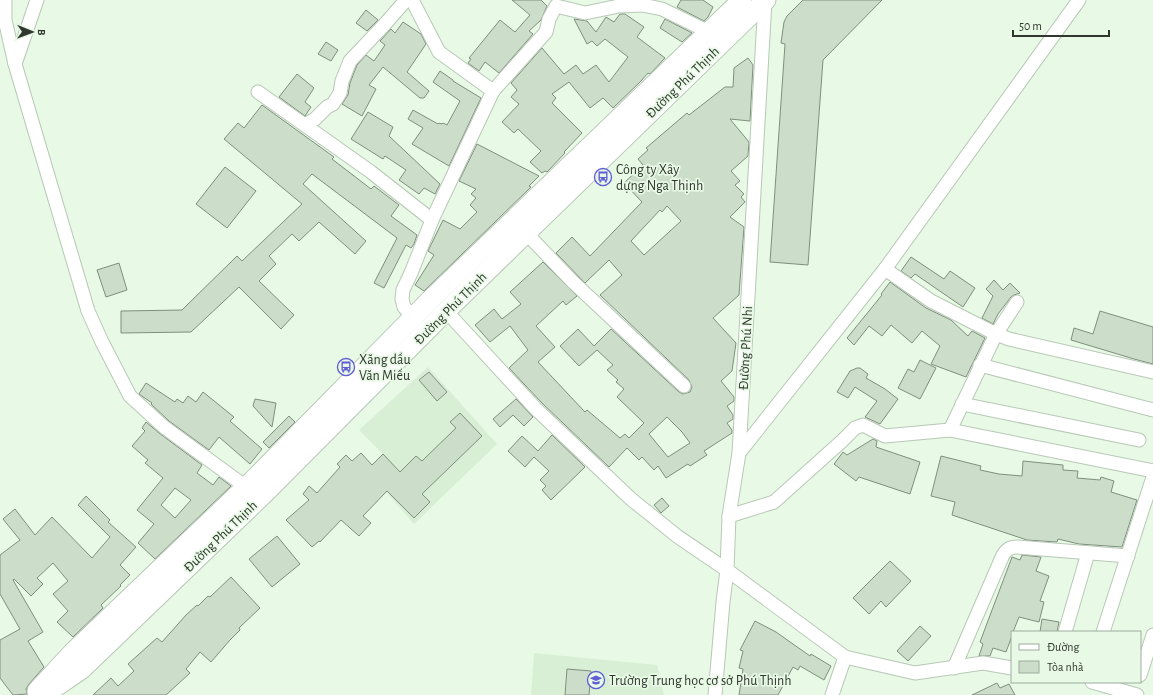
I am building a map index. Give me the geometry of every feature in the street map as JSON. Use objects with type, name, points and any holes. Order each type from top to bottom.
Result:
[{"type":"highway","name":"Đường Phú Thịnh","points":[[33,695],[73,652],[246,487],[413,317],[742,0]]},
{"type":"highway","name":"Đường Phú Thịnh","points":[[44,695],[82,669],[268,491],[446,311],[765,0]]},
{"type":"street","points":[[4,0],[5,20],[15,64],[88,311],[102,342],[130,396],[164,427],[246,487]]},
{"type":"street","points":[[15,64],[37,0]]},
{"type":"street","points":[[305,125],[315,119],[327,106],[334,104],[340,93],[342,81],[350,60],[406,0]]},
{"type":"street","points":[[412,0],[439,52],[493,90]]},
{"type":"street","name":"Đường Phú Nhi","points":[[715,695],[727,570],[729,516],[739,453],[765,0]]},
{"type":"street","points":[[739,453],[885,269],[1080,0]]},
{"type":"street","points":[[413,317],[404,307],[403,290],[432,220],[493,90],[546,32],[553,3],[585,13],[619,6],[642,5],[662,9],[709,32]]},
{"type":"street","points":[[258,92],[371,172],[432,220]]},
{"type":"street","points":[[526,233],[573,282],[684,386]]},
{"type":"street","points":[[885,269],[931,301],[1009,339],[1153,372]]},
{"type":"street","points":[[950,430],[996,334],[1017,302]]},
{"type":"street","points":[[446,311],[536,409],[631,499],[677,536],[727,570],[846,656],[915,673],[983,663],[1011,668]]},
{"type":"street","points":[[980,366],[1153,410]]},
{"type":"street","points":[[962,404],[1140,440]]},
{"type":"street","points":[[729,516],[774,502],[855,428],[863,425],[884,436],[950,430],[1153,470]]},
{"type":"street","points":[[1103,631],[1153,477]]},
{"type":"street","points":[[954,668],[1007,550],[1012,547],[1017,547],[1128,556]]},
{"type":"street","points":[[1065,631],[1088,553]]},
{"type":"street","points":[[1141,672],[1153,635]]},
{"type":"street","points":[[832,695],[846,656]]},
{"type":"street","points":[[1094,683],[1109,691],[1136,690]]},
{"type":"shaded area","points":[[428,367],[497,444],[414,524],[367,470],[383,454],[359,430]]},
{"type":"shaded area","name":"Trường Trung học cơ sở Phú Thịnh","points":[[534,653],[657,665],[664,695],[531,695]]},
{"type":"building","points":[[512,0],[541,0],[547,6],[541,20],[529,31],[533,34],[499,73],[485,62],[479,71],[468,63],[471,59],[469,58],[500,20],[515,32],[530,15]]},
{"type":"building","points":[[681,0],[703,0],[713,7],[708,17],[704,21],[677,7]]},
{"type":"building","points":[[803,0],[882,0],[823,60],[808,265],[770,262],[785,44],[781,43],[784,22],[787,16]]},
{"type":"building","points":[[366,10],[378,20],[367,31],[356,23]]},
{"type":"building","points":[[620,14],[625,14],[644,27],[637,37],[665,58],[613,108],[603,98],[590,108],[569,82],[552,94],[556,98],[552,103],[582,133],[547,172],[545,171],[542,173],[530,162],[541,151],[518,129],[514,133],[502,122],[519,104],[511,97],[517,90],[511,83],[542,48],[564,74],[576,65],[583,74],[596,65],[609,82],[628,57],[605,39],[597,46],[592,41],[587,44],[574,19],[587,21],[596,32],[606,17],[614,22]]},
{"type":"building","points":[[665,19],[692,33],[682,42],[660,28]]},
{"type":"building","points":[[403,22],[421,34],[426,44],[407,72],[429,91],[424,98],[420,98],[383,67],[369,85],[376,89],[362,116],[342,104],[348,95],[350,83],[357,65],[366,55],[374,61],[385,45],[380,41],[391,29],[395,33]]},
{"type":"building","points":[[326,42],[338,50],[331,61],[318,54]]},
{"type":"building","points":[[748,58],[753,65],[750,121],[730,119],[749,142],[748,156],[731,171],[740,181],[735,185],[744,194],[741,197],[745,202],[730,217],[744,227],[739,295],[713,318],[736,343],[732,371],[721,381],[734,397],[734,401],[727,406],[733,415],[733,419],[727,423],[732,430],[732,433],[704,451],[707,455],[690,466],[688,464],[666,478],[658,466],[654,470],[642,457],[639,460],[627,448],[609,467],[542,403],[509,368],[528,350],[510,326],[490,342],[475,325],[494,309],[502,319],[521,304],[510,292],[543,262],[577,296],[566,305],[563,301],[536,326],[555,347],[538,362],[585,412],[587,410],[620,438],[625,434],[629,438],[644,423],[617,397],[624,389],[616,382],[618,380],[607,370],[613,365],[597,350],[579,366],[560,346],[578,329],[594,346],[611,329],[679,392],[683,394],[690,392],[692,387],[689,380],[600,295],[622,275],[609,260],[585,283],[556,253],[572,237],[590,256],[642,202],[624,183],[643,165],[638,159],[648,150],[646,148],[687,113],[689,115],[725,87],[733,87],[734,68]],"holes":[[[667,206],[681,221],[644,255],[631,241],[660,210],[662,212]],[[667,417],[682,432],[690,443],[668,457],[649,434]]]},
{"type":"building","points":[[440,71],[453,81],[481,98],[449,166],[412,144],[423,128],[408,119],[413,110],[438,124],[443,123],[447,125],[460,101],[433,82]]},
{"type":"building","points":[[297,74],[314,88],[305,102],[311,107],[305,116],[279,97]]},
{"type":"building","points":[[262,105],[334,157],[332,159],[371,189],[374,186],[399,205],[391,216],[417,235],[414,244],[411,248],[406,245],[384,288],[374,283],[397,238],[312,174],[303,184],[366,241],[355,254],[319,222],[299,241],[292,234],[269,256],[276,264],[259,281],[294,315],[281,329],[239,287],[191,332],[121,333],[121,311],[182,310],[237,256],[242,261],[302,204],[224,139],[238,123],[244,128]]},
{"type":"building","points":[[368,112],[393,127],[389,136],[440,184],[435,194],[424,188],[419,194],[399,180],[406,170],[385,156],[383,159],[351,139]]},
{"type":"building","points":[[477,144],[539,176],[529,186],[531,187],[424,291],[415,285],[434,255],[428,251],[443,220],[460,229],[477,212],[470,205],[476,198],[471,194],[476,189],[459,181]]},
{"type":"building","points":[[225,167],[256,191],[227,228],[196,204]]},
{"type":"building","points":[[911,257],[944,279],[950,271],[975,288],[963,307],[915,274],[911,278],[901,271]]},
{"type":"building","points":[[119,263],[127,290],[106,297],[97,270]]},
{"type":"building","points":[[994,280],[1003,290],[1010,283],[1020,293],[1011,297],[998,314],[993,324],[982,318],[993,296],[986,289]]},
{"type":"building","points":[[890,282],[926,308],[951,320],[968,336],[972,331],[985,338],[966,377],[931,364],[940,346],[922,331],[912,343],[891,325],[882,336],[869,326],[854,345],[847,338],[882,295],[881,294]]},
{"type":"building","points":[[1100,311],[1153,327],[1153,364],[1071,340],[1074,328],[1093,334]]},
{"type":"building","points":[[920,360],[936,368],[920,399],[898,388],[908,369],[914,372]]},
{"type":"building","points":[[860,368],[868,374],[866,378],[885,389],[898,399],[880,424],[865,417],[877,401],[855,387],[848,398],[837,392],[850,371]]},
{"type":"building","points":[[429,372],[447,392],[437,401],[419,380]]},
{"type":"building","points":[[146,383],[175,402],[177,399],[183,403],[188,396],[196,402],[203,392],[234,417],[230,421],[262,449],[250,464],[219,437],[209,450],[169,421],[151,404],[152,403],[139,394]]},
{"type":"building","points":[[255,399],[276,403],[272,427],[253,406]]},
{"type":"building","points":[[516,399],[533,417],[524,426],[513,415],[500,427],[493,419]]},
{"type":"building","points":[[460,413],[482,436],[422,494],[430,502],[414,518],[387,491],[363,516],[371,523],[359,536],[341,520],[320,542],[319,541],[312,547],[286,520],[309,500],[303,494],[309,486],[317,493],[340,467],[337,464],[346,455],[352,461],[361,453],[372,465],[383,454],[400,472],[416,456],[422,461],[456,428],[450,422]]},
{"type":"building","points":[[289,416],[295,422],[269,448],[263,442]]},
{"type":"building","points":[[146,422],[202,465],[197,473],[213,485],[219,477],[231,486],[155,559],[138,543],[154,524],[137,510],[163,478],[145,463],[148,460],[132,446],[145,431],[142,428]],"holes":[[[175,488],[191,500],[175,518],[161,505]]]},
{"type":"building","points":[[552,435],[585,467],[551,500],[542,490],[546,486],[540,480],[549,471],[534,457],[525,467],[508,451],[522,436],[538,451]]},
{"type":"building","points":[[873,439],[877,441],[876,447],[920,462],[910,494],[859,477],[856,481],[834,464],[843,452],[847,455]]},
{"type":"building","points":[[941,456],[981,466],[980,470],[999,474],[1022,476],[1023,461],[1063,465],[1063,470],[1078,471],[1077,478],[1100,480],[1101,477],[1114,481],[1111,492],[1137,500],[1122,547],[1079,544],[1058,539],[1057,542],[1027,540],[952,515],[955,502],[931,496]]},
{"type":"building","points":[[86,496],[110,520],[108,522],[136,547],[120,565],[130,575],[101,605],[103,608],[73,637],[57,622],[68,611],[53,594],[68,581],[53,563],[37,578],[43,584],[31,596],[14,579],[13,580],[43,632],[28,641],[44,667],[29,684],[26,689],[27,694],[13,695],[0,678],[0,640],[20,629],[0,594],[0,555],[20,540],[3,519],[15,509],[35,535],[52,517],[92,558],[110,537],[78,505]]},
{"type":"building","points":[[662,498],[669,506],[661,513],[654,505]]},
{"type":"building","points":[[277,536],[300,564],[272,587],[249,559]]},
{"type":"building","points":[[1022,555],[1041,557],[1036,571],[1049,576],[1040,601],[1044,602],[1039,622],[1019,617],[1013,631],[1011,631],[1011,639],[1006,652],[993,648],[990,656],[979,656],[983,644],[980,642],[1012,557],[1020,560]]},
{"type":"building","points":[[890,561],[911,581],[886,607],[881,601],[869,614],[853,598]]},
{"type":"building","points":[[231,577],[260,608],[239,628],[240,630],[211,662],[200,652],[186,669],[190,673],[166,695],[93,695],[111,678],[118,686],[134,671],[128,664],[157,638],[162,642],[186,615],[208,596],[210,597]]},
{"type":"building","points":[[1042,619],[1059,622],[1057,631],[1040,631]]},
{"type":"building","points":[[755,621],[776,632],[810,656],[811,654],[831,666],[824,680],[800,666],[798,670],[793,667],[778,695],[739,695],[743,669],[739,668],[743,651],[740,650]]},
{"type":"building","points":[[920,626],[931,636],[908,661],[897,651]]},
{"type":"building","points":[[567,669],[591,671],[589,695],[565,695]]},
{"type":"building","points":[[997,683],[1000,688],[1009,684],[1015,695],[972,695]]},
{"type":"place","name":"Công ty Xây dựng Nga Thịnh","points":[[603,177]]},
{"type":"place","name":"Xăng dầu Văn Miếu","points":[[346,367]]},
{"type":"place","name":"Trường Trung học cơ sở Phú Thịnh","points":[[596,680]]}]
